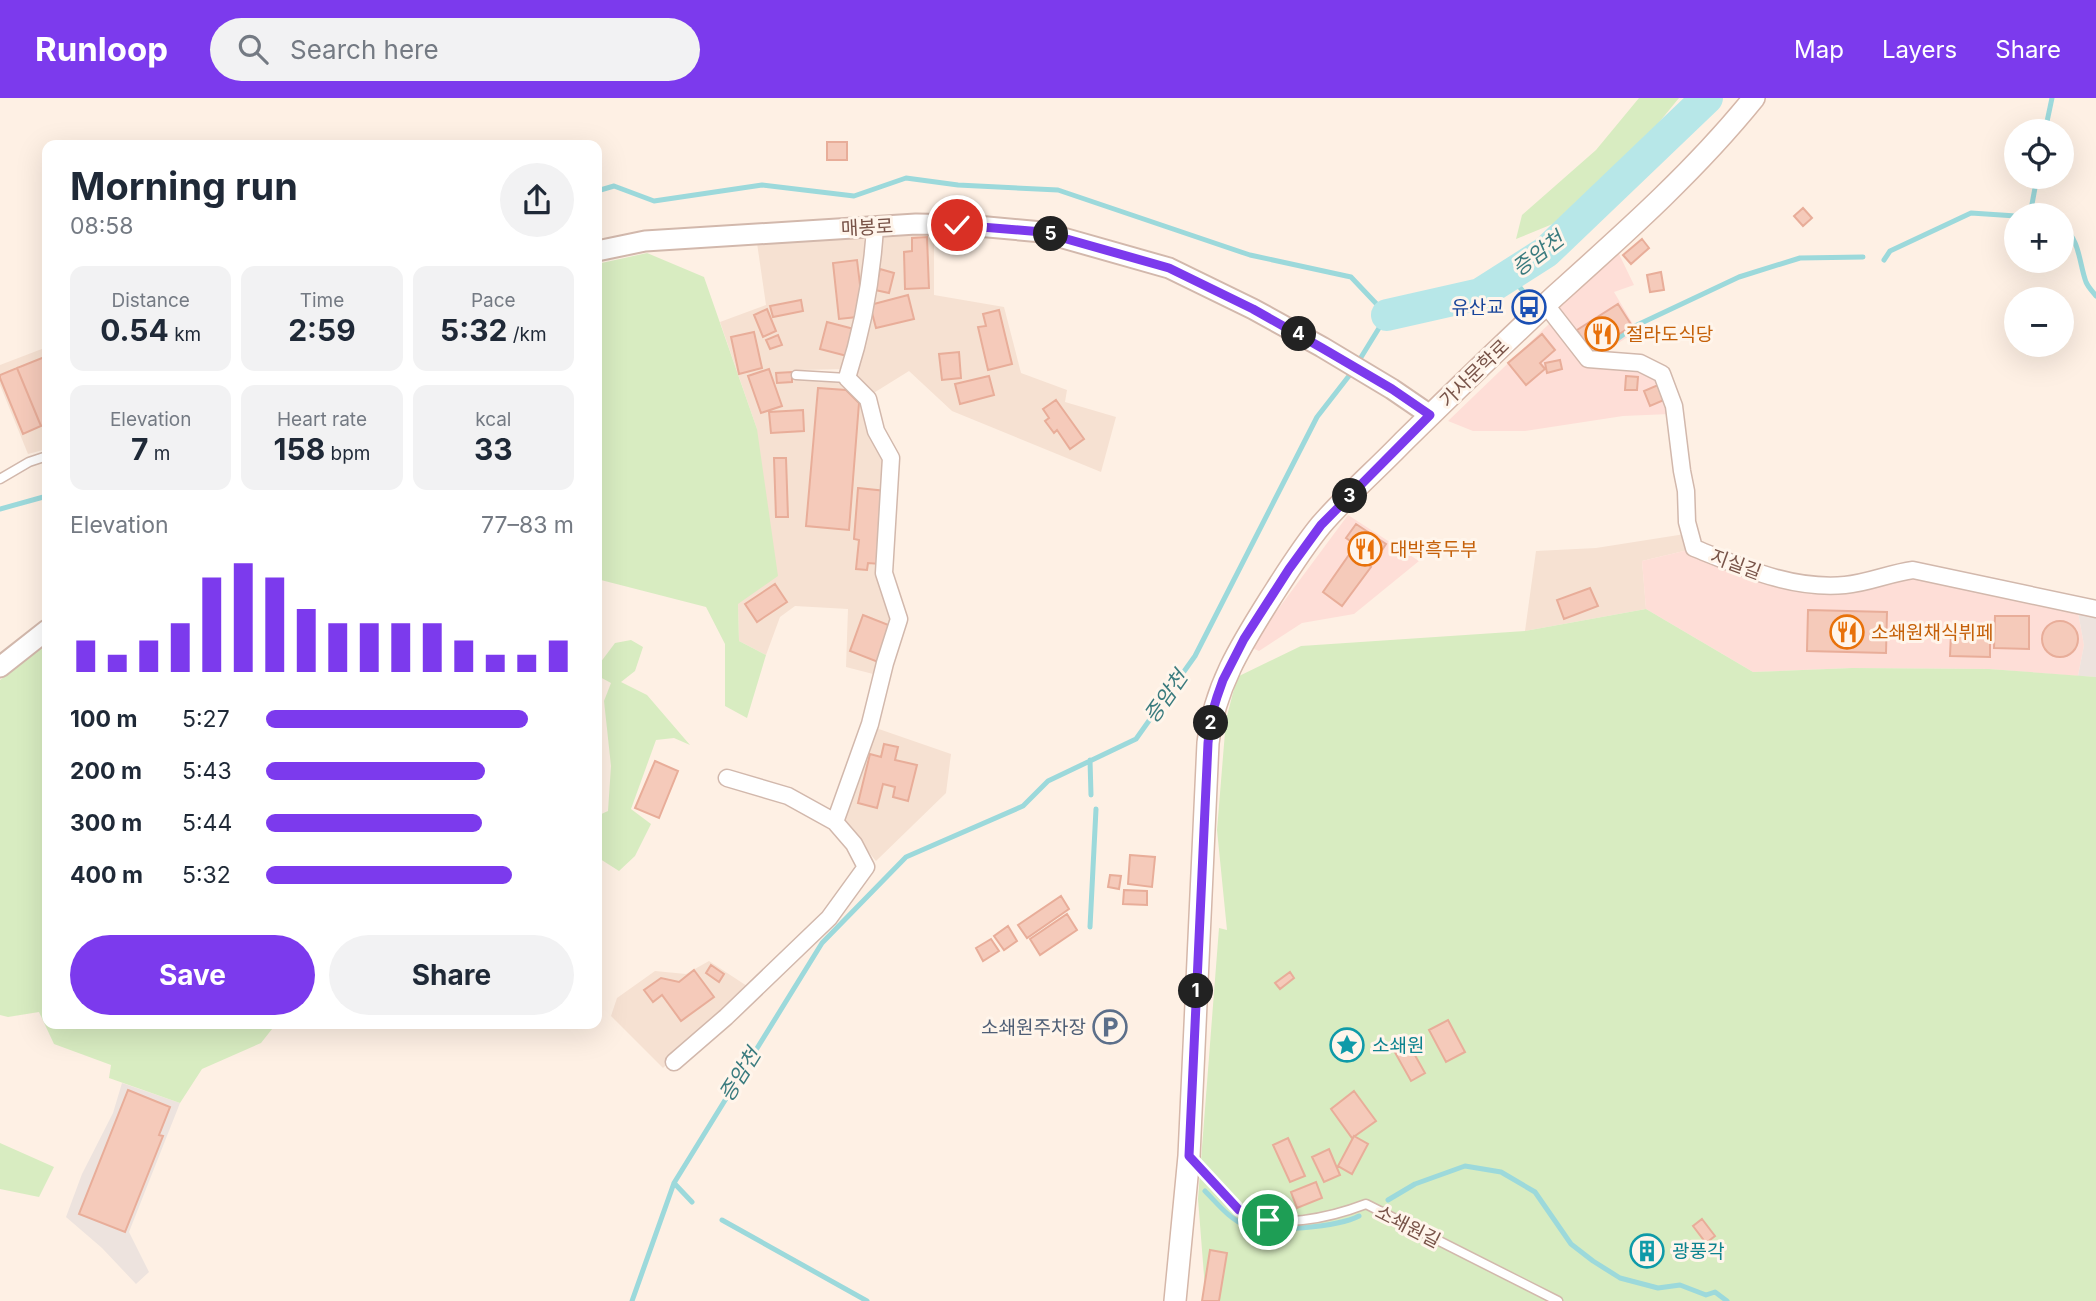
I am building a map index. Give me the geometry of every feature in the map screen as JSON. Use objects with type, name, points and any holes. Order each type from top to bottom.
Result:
[{"type":"main road","name":"가사문학로","points":[[1175,1301],[1189,1156],[1208,743],[1211,717],[1223,680],[1244,639],[1321,525],[1430,415],[1719,142],[1754,98]]},
{"type":"street","name":"매봉로","points":[[602,250],[645,241],[874,226],[966,225],[1042,232],[1169,268],[1253,309],[1392,389],[1430,415]]},
{"type":"street","points":[[835,822],[870,724],[899,619],[884,573],[891,458],[876,431],[868,399],[847,378],[859,341],[873,271],[874,226]]},
{"type":"street","name":"지실길","points":[[1546,305],[1588,359],[1640,363],[1662,374],[1675,405],[1686,491],[1686,522],[1694,548],[1764,576],[1822,586],[1849,584],[1894,572],[1913,570],[2096,609]]},
{"type":"street","points":[[0,667],[42,634]]},
{"type":"street","points":[[674,1062],[726,1017],[829,918],[866,867],[854,844],[835,822],[788,796],[727,778]]},
{"type":"lane","points":[[796,375],[847,378]]},
{"type":"lane","points":[[0,479],[42,458]]},
{"type":"lane","name":"소쇄원길","points":[[1189,1156],[1239,1210],[1268,1220],[1297,1220],[1338,1215],[1366,1204],[1558,1301]]},
{"type":"shaded area","points":[[934,232],[934,295],[1004,307],[1021,373],[1067,390],[1065,402],[1116,417],[1101,472],[952,411],[909,371],[872,394],[854,377],[880,234]]},
{"type":"shaded area","points":[[863,238],[871,253],[847,369],[801,370],[800,380],[842,382],[862,402],[888,462],[881,573],[896,619],[877,675],[846,667],[848,609],[795,606],[780,617],[766,655],[739,641],[738,604],[757,429],[720,322],[766,305],[757,243]]},
{"type":"shaded area","points":[[1619,254],[1634,285],[1614,292],[1637,331],[1606,351],[1588,351],[1557,308]]},
{"type":"shaded area","points":[[1550,323],[1584,363],[1641,367],[1661,377],[1670,414],[1623,416],[1525,431],[1473,431],[1448,421]]},
{"type":"shaded area","points":[[42,349],[42,450],[28,454],[0,385],[0,365]]},
{"type":"shaded area","points":[[1348,515],[1419,561],[1354,614],[1302,623],[1259,651],[1250,647]]},
{"type":"shaded area","points":[[1685,534],[1688,550],[1642,561],[1646,609],[1525,631],[1536,551],[1596,548]]},
{"type":"shaded area","points":[[1688,550],[1760,580],[1914,577],[2078,612],[2084,645],[2078,676],[1989,669],[1852,668],[1753,672],[1646,609],[1642,561]]},
{"type":"shaded area","points":[[2078,612],[2096,615],[2096,677],[2078,676],[2084,645]]},
{"type":"shaded area","points":[[873,727],[951,754],[946,793],[876,861],[841,818]]},
{"type":"shaded area","points":[[709,961],[750,988],[663,1068],[611,1016],[617,998],[655,971],[686,974]]},
{"type":"shaded area","points":[[122,1083],[180,1103],[129,1232],[149,1272],[136,1284],[102,1248],[66,1217],[82,1174],[113,1113]]},
{"type":"green space","points":[[1639,98],[1679,98],[1582,212],[1516,239],[1522,215],[1596,150]]},
{"type":"green space","points":[[647,253],[704,277],[757,429],[778,576],[738,604],[739,641],[766,655],[747,718],[725,706],[725,644],[706,607],[602,580],[602,263]]},
{"type":"green space","points":[[1646,609],[1753,672],[1852,668],[1989,669],[2096,677],[2096,1301],[1206,1301],[1198,1199],[1219,928],[1227,930],[1217,830],[1226,720],[1237,677],[1301,646],[1525,631]]},
{"type":"green space","points":[[631,640],[643,647],[635,671],[621,682],[647,695],[690,745],[674,738],[656,740],[631,809],[651,824],[635,856],[619,871],[602,860],[602,814],[608,811],[611,766],[604,701],[611,683],[602,678],[602,660],[615,643]]},
{"type":"green space","points":[[42,648],[42,1018],[39,1012],[8,1017],[0,1015],[0,680]]},
{"type":"green space","points":[[47,1029],[272,1029],[261,1043],[202,1069],[180,1103],[109,1078],[111,1065],[54,1044]]},
{"type":"green space","points":[[0,1143],[54,1167],[39,1197],[0,1189]]},
{"type":"building","points":[[827,142],[847,142],[847,160],[827,160]]},
{"type":"building","points":[[1803,208],[1812,218],[1803,226],[1794,216]]},
{"type":"building","points":[[927,237],[929,288],[905,289],[904,252],[912,251],[912,238]]},
{"type":"building","points":[[1642,239],[1649,248],[1631,264],[1623,255]]},
{"type":"building","points":[[857,260],[862,301],[857,317],[839,319],[833,263]]},
{"type":"building","points":[[880,269],[894,273],[889,293],[875,290]]},
{"type":"building","points":[[1661,272],[1664,290],[1650,292],[1647,275]]},
{"type":"building","points":[[908,295],[914,319],[876,328],[870,305]]},
{"type":"building","points":[[801,300],[803,311],[773,317],[770,306]]},
{"type":"building","points":[[1618,304],[1632,326],[1598,347],[1593,338],[1585,343],[1577,330]]},
{"type":"building","points":[[767,309],[776,331],[763,337],[754,315]]},
{"type":"building","points":[[999,310],[1012,364],[988,370],[978,327],[986,326],[983,314]]},
{"type":"building","points":[[827,322],[854,329],[847,356],[820,349]]},
{"type":"building","points":[[754,332],[762,368],[739,374],[731,337]]},
{"type":"building","points":[[1542,334],[1555,350],[1540,363],[1545,369],[1526,385],[1508,363]]},
{"type":"building","points":[[778,335],[782,345],[770,349],[766,340]]},
{"type":"building","points":[[959,352],[961,378],[942,380],[939,354]]},
{"type":"building","points":[[42,358],[42,426],[41,426],[17,368]]},
{"type":"building","points":[[1560,360],[1562,369],[1547,373],[1545,363]]},
{"type":"building","points":[[17,368],[41,426],[23,434],[0,378],[0,375]]},
{"type":"building","points":[[769,369],[782,406],[761,413],[748,376]]},
{"type":"building","points":[[792,372],[792,382],[777,383],[776,373]]},
{"type":"building","points":[[989,376],[994,395],[960,404],[955,384]]},
{"type":"building","points":[[1626,376],[1638,377],[1637,390],[1625,390]]},
{"type":"building","points":[[1658,385],[1664,400],[1650,406],[1644,391]]},
{"type":"building","points":[[818,388],[846,390],[859,403],[849,530],[806,526]]},
{"type":"building","points":[[1056,400],[1084,439],[1070,449],[1057,430],[1054,433],[1045,421],[1049,418],[1043,409]]},
{"type":"building","points":[[803,410],[804,431],[771,433],[769,412]]},
{"type":"building","points":[[774,458],[786,458],[788,517],[776,517]]},
{"type":"building","points":[[858,488],[886,491],[880,564],[868,563],[867,570],[856,569],[859,540],[854,539]]},
{"type":"building","points":[[1356,524],[1386,544],[1376,559],[1346,538]]},
{"type":"building","points":[[1351,552],[1371,567],[1342,606],[1323,592]]},
{"type":"building","points":[[775,584],[787,602],[757,622],[745,604]]},
{"type":"building","points":[[1590,588],[1598,606],[1564,619],[1557,600]]},
{"type":"building","points":[[1808,610],[1887,612],[1886,653],[1807,651]]},
{"type":"building","points":[[863,615],[891,626],[878,662],[850,651]]},
{"type":"building","points":[[1995,616],[2029,616],[2029,649],[1994,648]]},
{"type":"building","points":[[2060,621],[2073,626],[2078,639],[2073,652],[2060,657],[2047,652],[2042,639],[2047,626]]},
{"type":"building","points":[[1951,633],[1990,634],[1990,657],[1950,656]]},
{"type":"building","points":[[884,744],[898,747],[895,760],[917,765],[908,801],[893,797],[895,787],[883,784],[877,808],[858,803],[870,754],[881,757]]},
{"type":"building","points":[[655,761],[678,771],[659,818],[635,808]]},
{"type":"building","points":[[1130,855],[1155,857],[1152,887],[1128,884]]},
{"type":"building","points":[[1110,875],[1121,876],[1119,889],[1108,887]]},
{"type":"building","points":[[1124,890],[1147,891],[1147,905],[1123,904]]},
{"type":"building","points":[[1061,896],[1069,909],[1027,938],[1018,925]]},
{"type":"building","points":[[1067,914],[1077,930],[1040,955],[1030,939]]},
{"type":"building","points":[[1008,926],[1017,941],[1004,950],[994,936]]},
{"type":"building","points":[[991,939],[999,951],[983,961],[976,948]]},
{"type":"building","points":[[711,965],[724,974],[719,982],[706,973]]},
{"type":"building","points":[[694,970],[714,997],[681,1021],[662,995],[653,1002],[644,990],[661,978],[679,982]]},
{"type":"building","points":[[1290,972],[1294,978],[1280,989],[1275,983]]},
{"type":"building","points":[[1448,1020],[1465,1052],[1446,1062],[1429,1030]]},
{"type":"building","points":[[1407,1041],[1425,1073],[1411,1081],[1393,1049]]},
{"type":"building","points":[[128,1090],[170,1107],[159,1135],[163,1136],[125,1232],[79,1214]]},
{"type":"building","points":[[1354,1091],[1376,1121],[1352,1138],[1331,1109]]},
{"type":"building","points":[[1354,1136],[1368,1144],[1352,1174],[1338,1166]]},
{"type":"building","points":[[1288,1138],[1305,1176],[1290,1182],[1273,1145]]},
{"type":"building","points":[[1329,1149],[1340,1175],[1324,1182],[1312,1157]]},
{"type":"building","points":[[1316,1182],[1322,1198],[1297,1208],[1291,1192]]},
{"type":"building","points":[[1702,1219],[1715,1236],[1706,1243],[1693,1226]]},
{"type":"building","name":"광풍각","points":[[1643,1238],[1661,1251],[1650,1264],[1633,1251]]},
{"type":"building","points":[[1210,1250],[1227,1253],[1219,1301],[1202,1301]]},
{"type":"waterway","name":"증암천","points":[[1387,315],[1480,294],[1546,252],[1707,98]]},
{"type":"waterway","points":[[2048,119],[2052,98]]},
{"type":"waterway","name":"증암천","points":[[602,190],[614,186],[654,201],[762,185],[854,196],[906,178],[958,185],[1058,190],[1250,255],[1351,277],[1387,315],[1352,372],[1317,417],[1195,656],[1136,739],[1048,781],[1023,806],[906,857],[822,943],[674,1183],[632,1301]]},
{"type":"waterway","points":[[2032,203],[2035,189]]},
{"type":"waterway","points":[[1884,260],[1890,251],[1971,213],[2004,215]]},
{"type":"waterway","points":[[2074,243],[2086,282],[2096,296]]},
{"type":"waterway","points":[[1602,350],[1635,326],[1739,277],[1800,258],[1863,257]]},
{"type":"waterway","points":[[1510,275],[1526,295]]},
{"type":"waterway","points":[[0,509],[42,497]]},
{"type":"waterway","points":[[1090,760],[1091,795]]},
{"type":"waterway","points":[[1090,927],[1096,809]]},
{"type":"waterway","points":[[1388,1200],[1415,1184],[1465,1166],[1501,1172],[1535,1192],[1571,1244],[1620,1278],[1658,1288],[1680,1285],[1706,1295],[1715,1292],[1727,1301]]},
{"type":"waterway","points":[[674,1183],[692,1202]]},
{"type":"waterway","points":[[1205,1191],[1235,1220],[1257,1228],[1320,1226],[1359,1216]]},
{"type":"waterway","points":[[722,1220],[867,1301]]},
{"type":"place","name":"유산교","points":[[1529,307]]},
{"type":"place","name":"절라도식당","points":[[1602,334]]},
{"type":"place","name":"대박흑두부","points":[[1365,549]]},
{"type":"place","name":"소쇄원채식뷔페","points":[[1847,632]]},
{"type":"place","name":"소쇄원주차장","points":[[1110,1027]]},
{"type":"place","name":"소쇄원","points":[[1347,1045]]},
{"type":"place","name":"광풍각","points":[[1647,1251]]},
{"type":"route","points":[[957,225],[1042,232],[1169,268],[1253,309],[1392,389],[1430,415],[1321,525],[1289,569],[1244,639],[1223,680],[1211,717],[1189,1156],[1239,1210],[1268,1220]]}]
